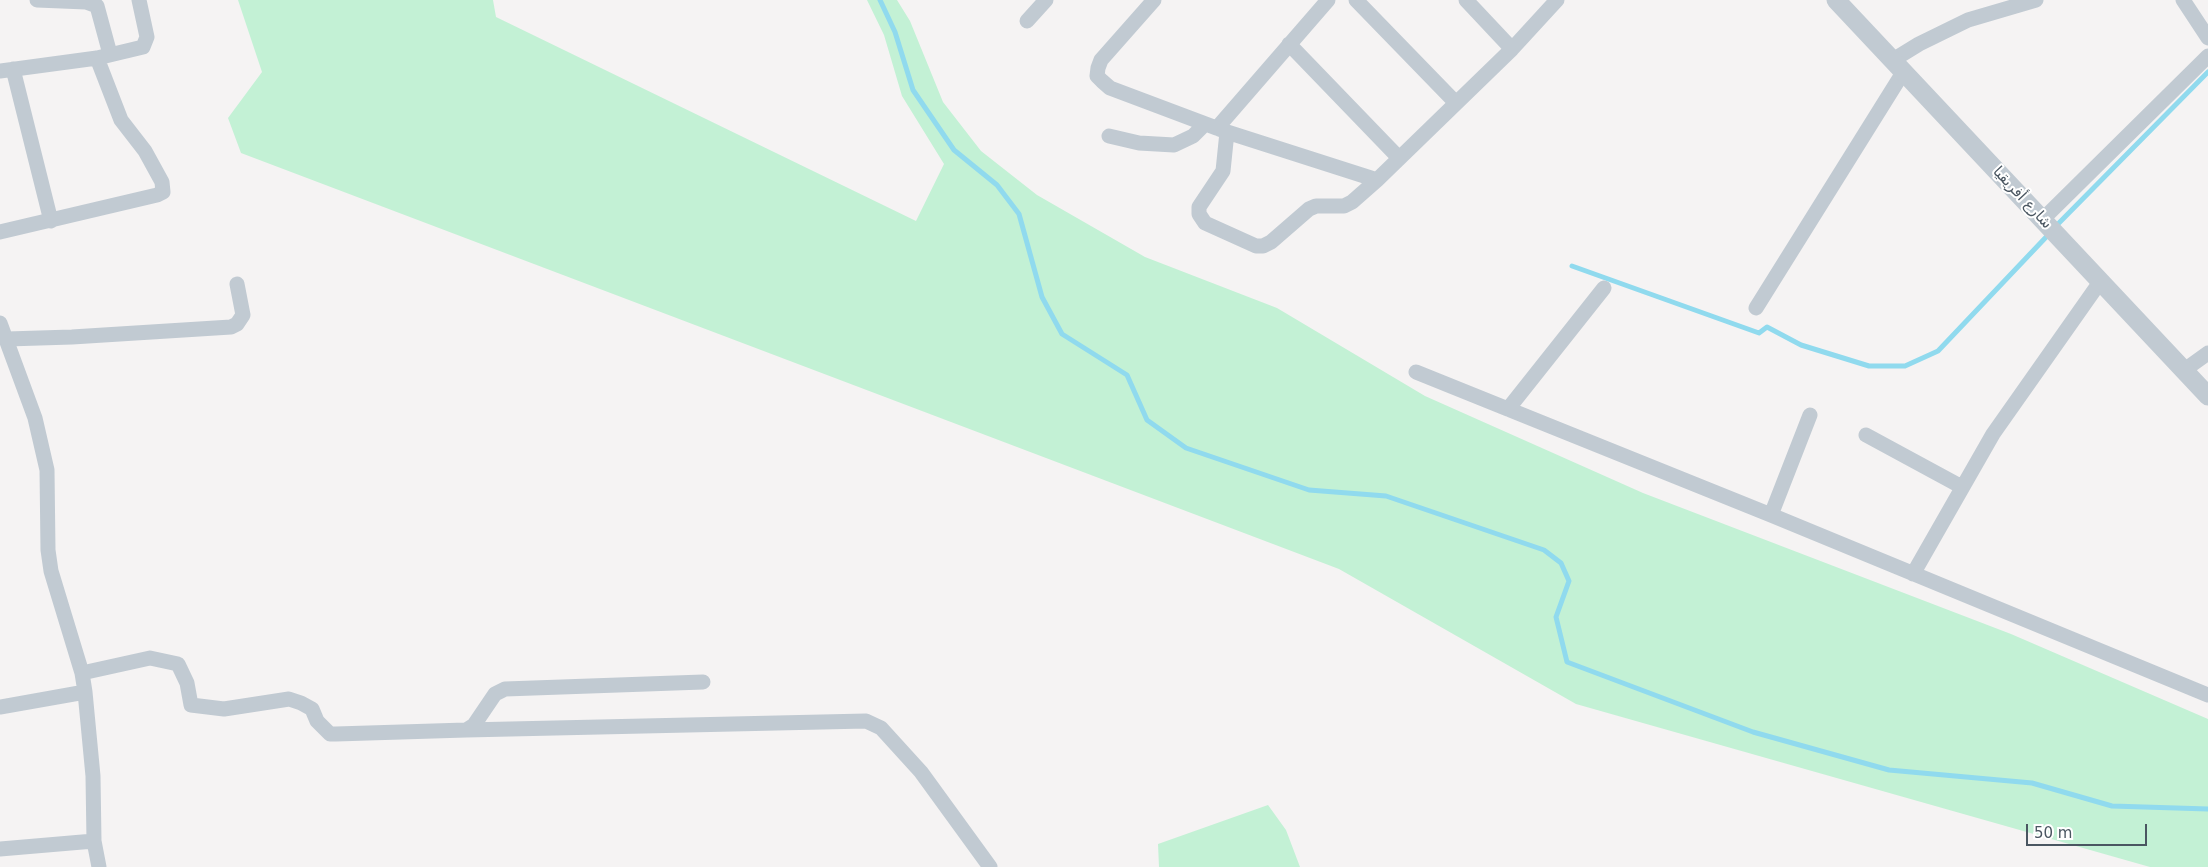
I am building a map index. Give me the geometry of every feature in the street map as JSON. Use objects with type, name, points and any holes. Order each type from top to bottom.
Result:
[{"type":"street","points":[[0,232],[157,195],[162,192],[162,182],[145,151],[121,120],[103,56],[100,12],[97,6],[86,2],[37,0]]},
{"type":"street","points":[[50,221],[6,70],[103,56],[143,47],[147,37],[139,0]]},
{"type":"street","points":[[1028,21],[1046,0]]},
{"type":"street","points":[[1154,0],[1101,60],[1097,76],[1110,88],[1219,130],[1377,180]]},
{"type":"street","points":[[1109,136],[1139,143],[1174,145],[1193,136],[1219,130],[1288,44],[1328,0]]},
{"type":"street","points":[[1356,0],[1456,103]]},
{"type":"street","points":[[1466,0],[1512,49]]},
{"type":"street","points":[[1219,130],[1224,161],[1218,179],[1199,207],[1200,218],[1205,223],[1256,246],[1263,246],[1272,242],[1309,209],[1316,206],[1344,206],[1352,202],[1512,49],[1556,0]]},
{"type":"street","name":"شارع أفريقيا","points":[[1836,0],[2208,396]]},
{"type":"street","points":[[1756,308],[1899,65],[1919,44],[1968,20],[2036,0]]},
{"type":"street","points":[[2183,0],[2208,38]]},
{"type":"street","points":[[1288,44],[1399,158]]},
{"type":"street","points":[[2042,220],[2208,56]]},
{"type":"street","points":[[1913,574],[2008,411],[2100,282]]},
{"type":"street","points":[[7,339],[231,327],[237,324],[243,315],[237,284]]},
{"type":"street","points":[[1508,409],[1604,288]]},
{"type":"street","points":[[0,323],[35,418],[43,448],[47,477],[46,525],[51,571],[82,673],[85,692],[93,776],[94,842],[99,867]]},
{"type":"street","points":[[2183,371],[2208,353]]},
{"type":"street","points":[[1416,372],[1771,515],[2208,695]]},
{"type":"street","points":[[1771,515],[1810,415]]},
{"type":"street","points":[[1866,435],[1962,487]]},
{"type":"street","points":[[82,673],[150,658],[178,664],[187,683],[191,705],[224,709],[289,700],[301,703],[312,710],[317,722],[330,734],[866,721],[881,728],[921,772],[990,867]]},
{"type":"street","points":[[466,730],[474,725],[494,694],[506,689],[703,682]]},
{"type":"street","points":[[0,707],[85,692]]},
{"type":"street","points":[[0,849],[94,842]]},
{"type":"green space","points":[[238,0],[493,0],[496,17],[916,221],[944,164],[902,96],[884,35],[867,0],[897,0],[910,21],[943,102],[981,151],[1037,195],[1145,257],[1277,308],[1425,396],[1643,493],[2011,634],[2208,719],[2208,867],[2150,867],[1576,704],[1339,569],[241,153],[228,118],[262,72]]},
{"type":"green space","points":[[1268,805],[1286,830],[1300,867],[1159,867],[1158,844]]},
{"type":"waterway","points":[[880,0],[895,32],[913,90],[954,150],[997,185],[1019,214],[1042,297],[1062,334],[1127,375],[1147,420],[1186,448],[1309,490],[1386,496],[1544,550],[1561,563],[1569,581],[1556,617],[1567,662],[1753,732],[1889,770],[2032,783],[2112,806],[2208,809]]},
{"type":"waterway","points":[[2055,227],[2208,72]]},
{"type":"waterway","points":[[1572,266],[1759,333],[1767,327],[1801,345],[1869,366],[1905,366],[1938,351],[2049,234]]}]
